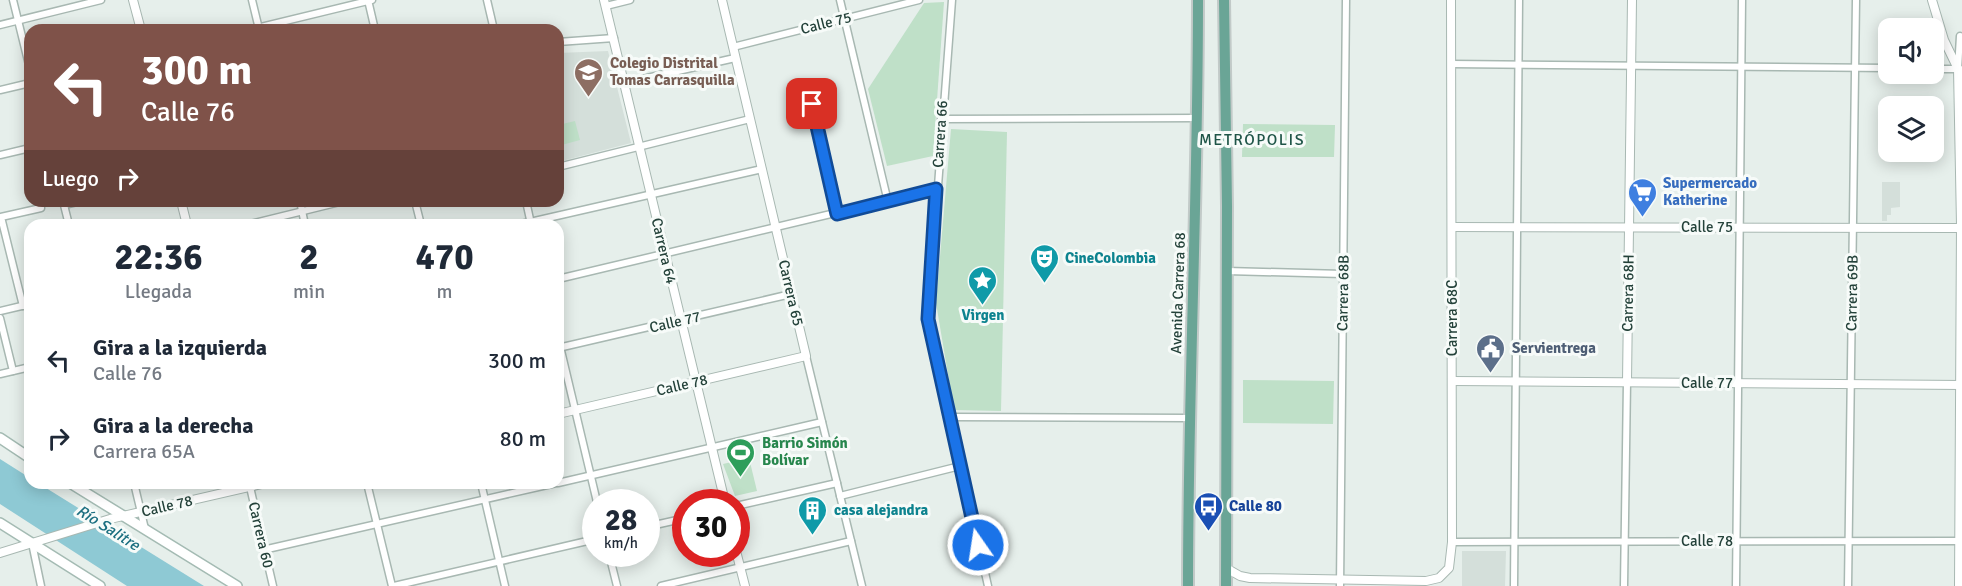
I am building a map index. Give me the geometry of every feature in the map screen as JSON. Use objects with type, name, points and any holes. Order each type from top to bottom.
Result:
[{"type":"main road","name":"Avenida Carrera 68","points":[[1188,586],[1188,418],[1198,118],[1198,0]]},
{"type":"main road","points":[[1224,0],[1227,271],[1226,586]]},
{"type":"main road","points":[[0,438],[24,454]]},
{"type":"main road","points":[[80,489],[237,586]]},
{"type":"main road","points":[[0,523],[100,586]]},
{"type":"street","points":[[14,0],[24,44]]},
{"type":"street","points":[[0,25],[101,0]]},
{"type":"street","points":[[133,0],[139,24]]},
{"type":"street","points":[[252,0],[257,24]]},
{"type":"street","points":[[277,24],[370,0],[374,24]]},
{"type":"street","points":[[487,0],[493,24]]},
{"type":"street","points":[[605,3],[630,0]]},
{"type":"street","name":"Carrera 65","points":[[722,0],[862,586]]},
{"type":"street","points":[[840,0],[888,202]]},
{"type":"street","name":"Calle 75","points":[[733,47],[919,0]]},
{"type":"street","name":"Carrera 66","points":[[952,0],[941,119],[928,319],[988,586]]},
{"type":"street","name":"Carrera 68B","points":[[1340,583],[1346,0]]},
{"type":"street","name":"Carrera 68C","points":[[1404,581],[1426,581],[1445,575],[1451,562],[1452,0]]},
{"type":"street","points":[[1514,586],[1519,0]]},
{"type":"street","name":"Carrera 68H","points":[[1624,586],[1632,0]]},
{"type":"street","points":[[1736,586],[1742,0]]},
{"type":"street","name":"Carrera 69B","points":[[1848,586],[1856,0]]},
{"type":"street","points":[[1932,0],[1937,18]]},
{"type":"street","name":"Carrera 64","points":[[605,3],[722,489]]},
{"type":"street","points":[[1959,586],[1961,36],[1944,40],[1960,69]]},
{"type":"street","points":[[564,42],[614,38]]},
{"type":"street","points":[[625,83],[735,58]]},
{"type":"street","points":[[1452,64],[1878,68]]},
{"type":"street","points":[[1944,69],[1960,69]]},
{"type":"street","points":[[0,90],[24,84]]},
{"type":"street","points":[[812,104],[837,214]]},
{"type":"street","points":[[941,119],[1198,118]]},
{"type":"street","points":[[564,165],[750,119]]},
{"type":"street","points":[[0,155],[24,149]]},
{"type":"street","points":[[548,219],[762,169]]},
{"type":"street","points":[[564,278],[936,189]]},
{"type":"street","points":[[301,207],[304,219]]},
{"type":"street","points":[[270,219],[319,207]]},
{"type":"street","points":[[24,298],[1,217],[41,208]]},
{"type":"street","name":"Calle 75","points":[[1452,227],[1961,228]]},
{"type":"street","points":[[1227,271],[1343,274]]},
{"type":"street","name":"Calle 77","points":[[564,347],[791,294]]},
{"type":"street","points":[[0,311],[24,305]]},
{"type":"street","points":[[0,318],[13,371]]},
{"type":"street","name":"Calle 78","points":[[564,413],[806,356]]},
{"type":"street","points":[[564,367],[594,489]]},
{"type":"street","points":[[0,374],[24,368]]},
{"type":"street","name":"Calle 77","points":[[1452,381],[1961,385]]},
{"type":"street","points":[[950,417],[1053,415],[1188,418]]},
{"type":"street","points":[[564,481],[822,422]]},
{"type":"street","points":[[840,496],[960,466]]},
{"type":"street","points":[[750,503],[837,483]]},
{"type":"street","points":[[135,489],[145,530]]},
{"type":"street","name":"Calle 78","points":[[0,553],[110,519],[233,489]]},
{"type":"street","name":"Carrera 60","points":[[250,489],[273,586]]},
{"type":"street","points":[[368,489],[393,586],[582,542]]},
{"type":"street","points":[[482,489],[506,586]]},
{"type":"street","points":[[263,550],[530,489]]},
{"type":"street","points":[[750,565],[851,541]]},
{"type":"street","name":"Calle 78","points":[[1452,542],[1960,541]]},
{"type":"street","points":[[32,542],[41,586]]},
{"type":"street","points":[[612,567],[617,586]]},
{"type":"street","points":[[661,586],[740,567],[745,586]]},
{"type":"street","points":[[1226,568],[1245,578],[1340,583],[1404,581],[1421,586]]},
{"type":"shaded area","name":"Colegio Distrital Tomas Carrasquilla","points":[[608,51],[631,143],[564,160],[564,53]]},
{"type":"shaded area","points":[[1882,182],[1900,182],[1900,207],[1891,208],[1891,215],[1887,215],[1887,221],[1882,221]]},
{"type":"shaded area","points":[[1462,551],[1506,551],[1505,586],[1462,586]]},
{"type":"green space","points":[[944,2],[933,156],[887,166],[868,89],[924,3]]},
{"type":"green space","points":[[575,121],[580,140],[564,144],[564,124]]},
{"type":"green space","points":[[1243,124],[1335,125],[1334,157],[1242,157]]},
{"type":"green space","points":[[951,129],[1007,132],[1001,411],[954,410],[936,303]]},
{"type":"green space","points":[[1243,380],[1334,381],[1333,424],[1243,423]]},
{"type":"green space","name":"Barrio Simón Bolívar","points":[[749,458],[757,491],[750,493],[750,489],[732,489],[723,464]]},
{"type":"water","name":"Río Salitre","points":[[0,459],[24,474],[24,489],[48,489],[204,586],[127,586],[0,504]]},
{"type":"place","name":"Colegio Distrital Tomas Carrasquilla","points":[[589,98]]},
{"type":"place","name":"Supermercado Katherine","points":[[1642,218]]},
{"type":"place","name":"CineColombia","points":[[1044,284]]},
{"type":"place","name":"Virgen","points":[[983,306]]},
{"type":"place","name":"Servientrega","points":[[1491,374]]},
{"type":"place","name":"Barrio Simón Bolívar","points":[[741,478]]},
{"type":"place","name":"Calle 80","points":[[1208,532]]},
{"type":"place","name":"casa alejandra","points":[[813,536]]},
{"type":"district","name":"METRÓPOLIS","points":[[1252,140]]},
{"type":"route","points":[[812,104],[837,214],[936,189],[928,319],[978,545]]}]
